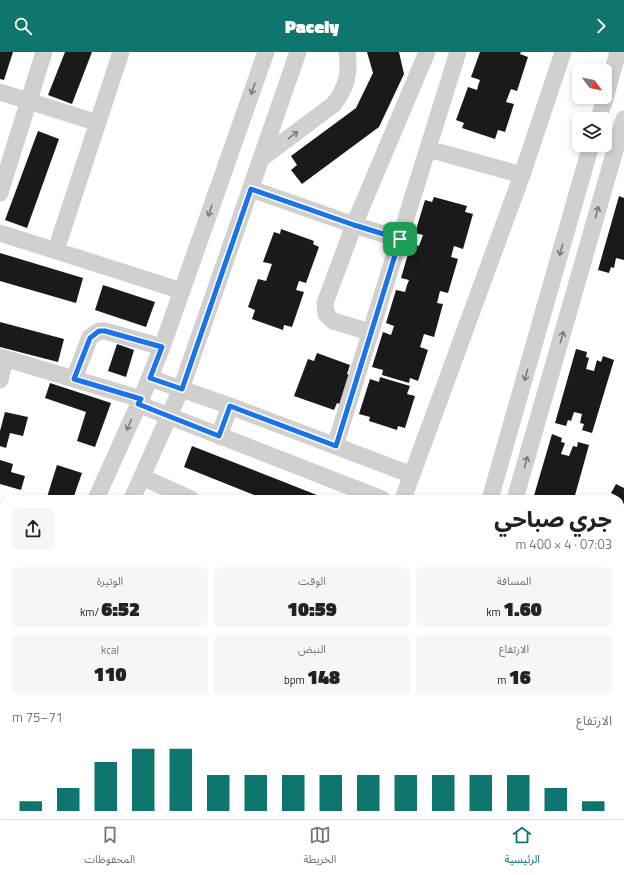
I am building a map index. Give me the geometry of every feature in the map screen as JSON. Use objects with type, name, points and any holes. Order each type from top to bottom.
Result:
[{"type":"street","points":[[0,193],[44,52]]},
{"type":"street","points":[[56,250],[121,52]]},
{"type":"street","points":[[98,495],[140,402],[162,347],[266,52]]},
{"type":"street","points":[[134,495],[182,389],[298,52]]},
{"type":"street","points":[[262,158],[334,104],[343,92],[348,77],[347,52]]},
{"type":"street","points":[[370,332],[333,321],[326,314],[324,308],[325,303],[354,225],[427,52]]},
{"type":"street","points":[[336,446],[370,332],[458,52]]},
{"type":"street","points":[[404,495],[522,175],[563,52]]},
{"type":"street","points":[[601,112],[618,52]]},
{"type":"street","points":[[0,92],[98,123]]},
{"type":"street","points":[[516,495],[624,118]]},
{"type":"street","points":[[428,149],[522,175]]},
{"type":"street","points":[[491,495],[590,152]]},
{"type":"street","points":[[251,189],[354,225],[400,239]]},
{"type":"street","points":[[0,232],[182,291]]},
{"type":"street","points":[[74,379],[90,338],[99,331],[105,331],[162,347]]},
{"type":"street","points":[[0,380],[3,358],[74,379],[140,402],[170,417],[372,495]]},
{"type":"street","points":[[150,378],[230,406],[412,475]]},
{"type":"street","points":[[219,436],[230,406]]},
{"type":"street","points":[[142,477],[182,495]]},
{"type":"building","points":[[0,52],[13,52],[4,80],[0,79]]},
{"type":"building","points":[[65,52],[92,52],[72,104],[48,95]]},
{"type":"building","points":[[367,52],[399,52],[404,74],[379,127],[302,184],[291,170],[297,165],[291,156],[356,108],[373,73]]},
{"type":"building","points":[[480,52],[521,52],[520,54],[528,57],[517,91],[511,89],[506,102],[514,104],[505,132],[498,130],[495,139],[462,128],[464,123],[456,120],[468,87],[477,90],[480,80],[471,77]]},
{"type":"building","points":[[38,131],[59,139],[27,228],[5,220]]},
{"type":"building","points":[[619,196],[624,198],[624,260],[616,258],[614,268],[611,267],[609,273],[598,270]]},
{"type":"building","points":[[434,197],[467,206],[465,212],[473,214],[463,249],[454,246],[451,257],[458,259],[448,293],[440,291],[437,303],[443,304],[434,337],[424,334],[420,347],[428,350],[418,381],[410,378],[409,383],[382,375],[383,370],[372,367],[383,332],[391,335],[394,326],[386,323],[396,290],[405,292],[409,280],[401,278],[411,244],[419,246],[423,235],[415,233],[425,200],[432,202]]},
{"type":"building","points":[[281,229],[314,241],[313,244],[319,247],[306,283],[299,281],[296,290],[304,292],[292,327],[284,325],[283,330],[252,319],[255,310],[248,307],[258,279],[266,281],[272,264],[263,262],[274,232],[280,234]]},
{"type":"building","points":[[0,253],[83,278],[76,303],[0,281]]},
{"type":"building","points":[[103,285],[155,302],[146,327],[95,310]]},
{"type":"building","points":[[0,322],[64,339],[58,362],[0,347]]},
{"type":"building","points":[[117,344],[134,350],[126,377],[108,371]]},
{"type":"building","points":[[576,349],[587,352],[586,357],[589,358],[586,369],[594,371],[597,360],[601,362],[603,356],[614,360],[592,433],[582,430],[584,424],[580,423],[582,414],[574,412],[571,421],[568,420],[566,426],[555,423]]},
{"type":"building","points":[[317,353],[350,365],[347,374],[353,376],[342,405],[337,403],[334,410],[294,396],[308,359],[314,361]]},
{"type":"building","points":[[380,377],[410,386],[407,394],[415,396],[405,428],[398,426],[397,430],[369,421],[370,417],[359,414],[370,379],[379,382]]},
{"type":"building","points":[[50,383],[111,403],[95,447],[77,441],[86,412],[45,398]]},
{"type":"building","points":[[5,412],[28,417],[23,436],[10,433],[6,448],[0,446],[0,431]]},
{"type":"building","points":[[552,434],[562,438],[561,442],[565,443],[561,454],[569,456],[573,446],[577,447],[578,442],[589,445],[575,495],[534,495]]},
{"type":"building","points":[[192,446],[317,495],[254,495],[184,467]]},
{"type":"building","points":[[0,460],[13,464],[11,472],[25,476],[21,490],[0,484]]},
{"type":"building","points":[[57,465],[82,473],[74,495],[48,495]]},
{"type":"building","points":[[616,484],[624,488],[624,495],[615,495],[611,493]]},
{"type":"route","points":[[251,189],[354,225],[400,239],[336,446],[230,406],[219,436],[138,404],[141,399],[74,379],[90,338],[99,331],[105,331],[162,347],[150,378],[182,389],[251,189]]}]
